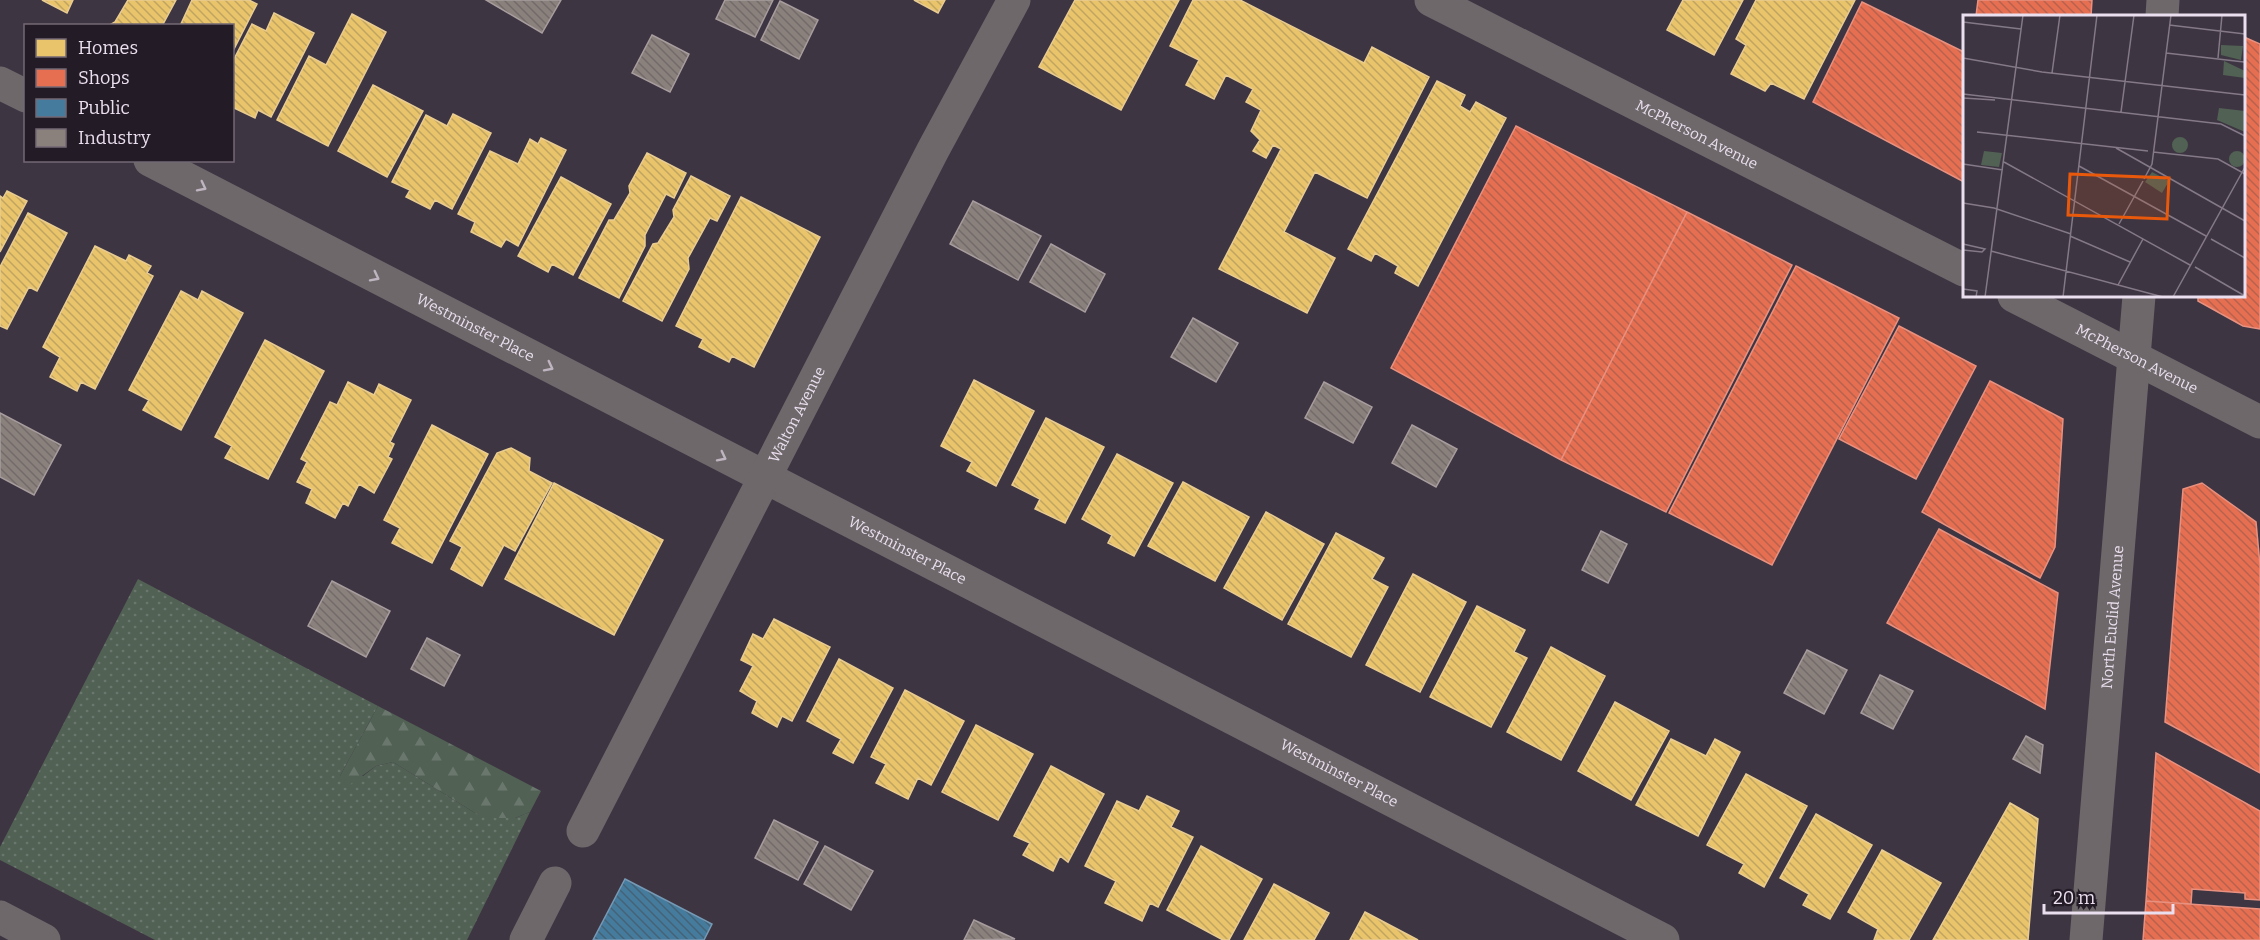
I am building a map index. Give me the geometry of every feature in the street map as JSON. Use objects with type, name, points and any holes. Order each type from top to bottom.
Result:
[{"type":"street","name":"Walton Avenue","points":[[583,831],[764,478],[1014,0]]},
{"type":"street","name":"McPherson Avenue","points":[[1431,0],[1963,269]]},
{"type":"street","points":[[2162,15],[2163,0]]},
{"type":"street","points":[[0,83],[24,95]]},
{"type":"street","name":"Westminster Place","points":[[154,162],[1663,940]]},
{"type":"street","name":"McPherson Avenue","points":[[2016,297],[2260,422]]},
{"type":"street","name":"North Euclid Avenue","points":[[2086,940],[2139,297]]},
{"type":"street","points":[[526,940],[555,883]]},
{"type":"street","points":[[0,918],[44,940]]},
{"type":"green space","points":[[138,579],[378,706],[340,776],[363,776],[376,766],[393,762],[475,813],[515,818],[530,812],[467,940],[155,940],[0,860],[0,847]]},
{"type":"green space","points":[[378,706],[541,791],[530,812],[515,818],[496,818],[475,813],[393,762],[376,766],[345,788],[340,776]]},
{"type":"building: Homes","points":[[42,0],[73,0],[67,13]]},
{"type":"building: Homes","points":[[128,0],[176,0],[163,24],[112,24]]},
{"type":"building: Homes","points":[[192,0],[249,0],[257,4],[234,49],[234,24],[181,24]]},
{"type":"building: Homes","points":[[914,0],[945,0],[938,13]]},
{"type":"building: Homes","points":[[1075,0],[1179,0],[1121,110],[1039,67]]},
{"type":"building: Homes","points":[[1193,0],[1240,0],[1364,63],[1372,47],[1429,77],[1367,198],[1315,172],[1284,232],[1335,258],[1307,313],[1219,269],[1281,149],[1273,145],[1266,158],[1253,151],[1260,140],[1251,131],[1261,110],[1246,102],[1253,89],[1226,75],[1214,99],[1186,85],[1199,60],[1170,46]]},
{"type":"building: Homes","points":[[1683,0],[1743,0],[1714,55],[1667,30]]},
{"type":"building: Homes","points":[[1756,0],[1855,0],[1804,99],[1771,83],[1765,91],[1731,74],[1746,45],[1736,39]]},
{"type":"building: Homes","points":[[274,13],[314,33],[271,117],[258,110],[255,118],[234,108],[234,59],[252,24],[266,31]]},
{"type":"building: Homes","points":[[352,14],[386,32],[328,146],[277,120],[309,56],[326,65]]},
{"type":"building: Homes","points":[[1437,81],[1465,95],[1460,106],[1470,112],[1476,102],[1506,118],[1418,286],[1395,273],[1398,266],[1375,253],[1371,261],[1348,249]]},
{"type":"building: Homes","points":[[373,85],[423,111],[387,177],[338,151]]},
{"type":"building: Homes","points":[[453,114],[491,133],[452,209],[435,200],[430,209],[406,197],[410,190],[392,182],[426,115],[447,126]]},
{"type":"building: Homes","points":[[541,138],[566,150],[518,246],[506,239],[501,247],[471,232],[475,222],[458,214],[490,151],[518,164],[530,139],[538,144]]},
{"type":"building: Homes","points":[[647,153],[686,173],[674,198],[666,194],[645,235],[645,246],[619,298],[579,278],[609,220],[614,220],[630,193],[629,186]]},
{"type":"building: Homes","points":[[691,176],[730,196],[717,221],[710,218],[688,258],[689,269],[662,321],[623,301],[653,244],[658,243],[674,217],[673,210]]},
{"type":"building: Homes","points":[[561,177],[611,204],[573,275],[552,264],[548,272],[518,256]]},
{"type":"building: Homes","points":[[7,191],[27,201],[0,252],[0,196],[3,198]]},
{"type":"building: Homes","points":[[741,197],[820,237],[754,367],[732,356],[729,362],[699,347],[703,339],[676,326]]},
{"type":"building: Homes","points":[[28,213],[67,233],[37,291],[29,287],[7,329],[0,326],[0,267]]},
{"type":"building: Homes","points":[[95,246],[126,261],[129,255],[151,266],[147,273],[153,276],[95,389],[81,382],[77,391],[50,377],[60,357],[43,347]]},
{"type":"building: Homes","points":[[181,291],[198,300],[202,291],[243,313],[181,430],[143,410],[149,400],[129,390]]},
{"type":"building: Homes","points":[[265,340],[324,371],[268,479],[225,458],[232,446],[215,437]]},
{"type":"building: Homes","points":[[974,380],[1034,411],[996,486],[967,471],[972,462],[941,446]]},
{"type":"building: Homes","points":[[348,382],[374,395],[379,384],[411,400],[390,442],[394,444],[388,457],[392,459],[374,493],[359,484],[348,506],[343,503],[335,518],[306,503],[312,489],[297,482],[307,462],[301,459],[330,402],[337,405]]},
{"type":"building: Homes","points":[[1046,418],[1104,447],[1065,523],[1035,509],[1040,499],[1012,485]]},
{"type":"building: Homes","points":[[432,425],[488,454],[432,563],[392,543],[400,528],[384,520]]},
{"type":"building: Homes","points":[[511,448],[530,458],[529,471],[552,483],[515,551],[504,545],[482,586],[451,569],[462,547],[450,541],[497,453]]},
{"type":"building: Homes","points":[[1117,454],[1173,483],[1134,556],[1108,543],[1112,535],[1082,519]]},
{"type":"building: Homes","points":[[1183,482],[1249,517],[1215,581],[1148,546]]},
{"type":"building: Homes","points":[[554,483],[663,540],[614,635],[505,579]]},
{"type":"building: Homes","points":[[1266,512],[1324,544],[1282,620],[1224,588]]},
{"type":"building: Homes","points":[[1336,533],[1384,558],[1372,579],[1388,587],[1351,657],[1288,624]]},
{"type":"building: Homes","points":[[1413,574],[1466,602],[1420,692],[1366,665]]},
{"type":"building: Homes","points":[[1477,606],[1525,630],[1514,652],[1527,658],[1491,727],[1430,697]]},
{"type":"building: Homes","points":[[774,619],[830,647],[792,721],[782,716],[777,727],[752,713],[757,701],[740,691],[753,666],[741,660],[753,634],[763,639]]},
{"type":"building: Homes","points":[[1551,647],[1605,676],[1561,760],[1507,732]]},
{"type":"building: Homes","points":[[839,659],[893,688],[853,763],[833,753],[841,739],[807,721]]},
{"type":"building: Homes","points":[[905,690],[964,721],[931,785],[918,778],[908,799],[876,783],[886,764],[871,757]]},
{"type":"building: Homes","points":[[1615,702],[1669,731],[1631,800],[1578,771]]},
{"type":"building: Homes","points":[[976,725],[1033,754],[998,820],[942,792]]},
{"type":"building: Homes","points":[[1671,739],[1706,756],[1715,739],[1740,752],[1698,836],[1636,805]]},
{"type":"building: Homes","points":[[1051,766],[1104,794],[1068,862],[1060,856],[1053,871],[1023,855],[1030,843],[1014,836]]},
{"type":"building: Homes","points":[[1746,774],[1807,806],[1764,887],[1739,873],[1744,864],[1707,845]]},
{"type":"building: Homes","points":[[1147,796],[1179,811],[1171,827],[1193,837],[1158,907],[1150,903],[1142,921],[1105,903],[1116,881],[1085,866],[1117,801],[1139,811]]},
{"type":"building: Homes","points":[[2010,803],[2038,819],[2028,940],[1933,940]]},
{"type":"building: Homes","points":[[1816,814],[1872,845],[1830,919],[1803,905],[1809,894],[1780,878]]},
{"type":"building: Homes","points":[[1201,846],[1262,879],[1229,940],[1223,940],[1167,910]]},
{"type":"building: Homes","points":[[1882,850],[1941,883],[1909,940],[1874,940],[1878,929],[1848,912]]},
{"type":"building: Homes","points":[[1274,884],[1329,913],[1314,940],[1244,940]]},
{"type":"building: Homes","points":[[1365,912],[1418,940],[1350,940]]},
{"type":"building: Shops","points":[[1978,0],[2092,0],[2091,15],[1976,15]]},
{"type":"building: Shops","points":[[1862,2],[1963,52],[1963,181],[1813,102]]},
{"type":"building: Shops","points":[[2245,37],[2260,44],[2260,329],[2243,326],[2198,301],[2198,297],[2245,297]]},
{"type":"building: Shops","points":[[1516,126],[1687,212],[1561,460],[1391,368]]},
{"type":"building: Shops","points":[[1687,212],[1792,265],[1666,512],[1561,460]]},
{"type":"building: Shops","points":[[1796,266],[1899,318],[1772,565],[1669,513]]},
{"type":"building: Shops","points":[[1899,326],[1976,366],[1916,479],[1839,439]]},
{"type":"building: Shops","points":[[1990,381],[2063,419],[2055,547],[2040,578],[1922,512]]},
{"type":"building: Shops","points":[[2202,483],[2256,522],[2260,565],[2260,773],[2165,722],[2183,489]]},
{"type":"building: Shops","points":[[1939,529],[2058,593],[2045,709],[1887,623]]},
{"type":"building: Shops","points":[[2156,753],[2260,811],[2260,900],[2245,899],[2245,893],[2192,889],[2191,904],[2146,901]]},
{"type":"building: Shops","points":[[2146,901],[2260,909],[2260,940],[2143,940]]},
{"type":"building: Public","points":[[625,879],[712,924],[704,940],[593,940]]},
{"type":"building: Industry","points":[[486,0],[561,0],[542,33]]},
{"type":"building: Industry","points":[[725,0],[773,0],[755,37],[716,19]]},
{"type":"building: Industry","points":[[780,1],[818,20],[799,59],[761,40]]},
{"type":"building: Industry","points":[[652,35],[689,54],[670,92],[632,73]]},
{"type":"building: Industry","points":[[973,201],[1041,236],[1018,280],[950,244]]},
{"type":"building: Industry","points":[[1051,244],[1105,274],[1085,312],[1030,282]]},
{"type":"building: Industry","points":[[1193,318],[1238,343],[1216,382],[1171,357]]},
{"type":"building: Industry","points":[[1324,382],[1372,407],[1353,443],[1305,418]]},
{"type":"building: Industry","points":[[0,413],[61,445],[34,495],[0,477]]},
{"type":"building: Industry","points":[[1412,425],[1457,449],[1436,487],[1392,463]]},
{"type":"building: Industry","points":[[1601,531],[1627,544],[1608,583],[1582,570]]},
{"type":"building: Industry","points":[[332,581],[390,611],[366,657],[308,626]]},
{"type":"building: Industry","points":[[427,638],[460,655],[444,686],[411,669]]},
{"type":"building: Industry","points":[[1807,650],[1847,670],[1824,714],[1784,693]]},
{"type":"building: Industry","points":[[1880,675],[1913,691],[1893,729],[1861,713]]},
{"type":"building: Industry","points":[[2026,736],[2043,745],[2040,773],[2013,759]]},
{"type":"building: Industry","points":[[774,820],[818,842],[798,880],[755,858]]},
{"type":"building: Industry","points":[[825,846],[873,871],[851,910],[804,884]]},
{"type":"building: Industry","points":[[974,920],[1015,939],[964,940]]}]
